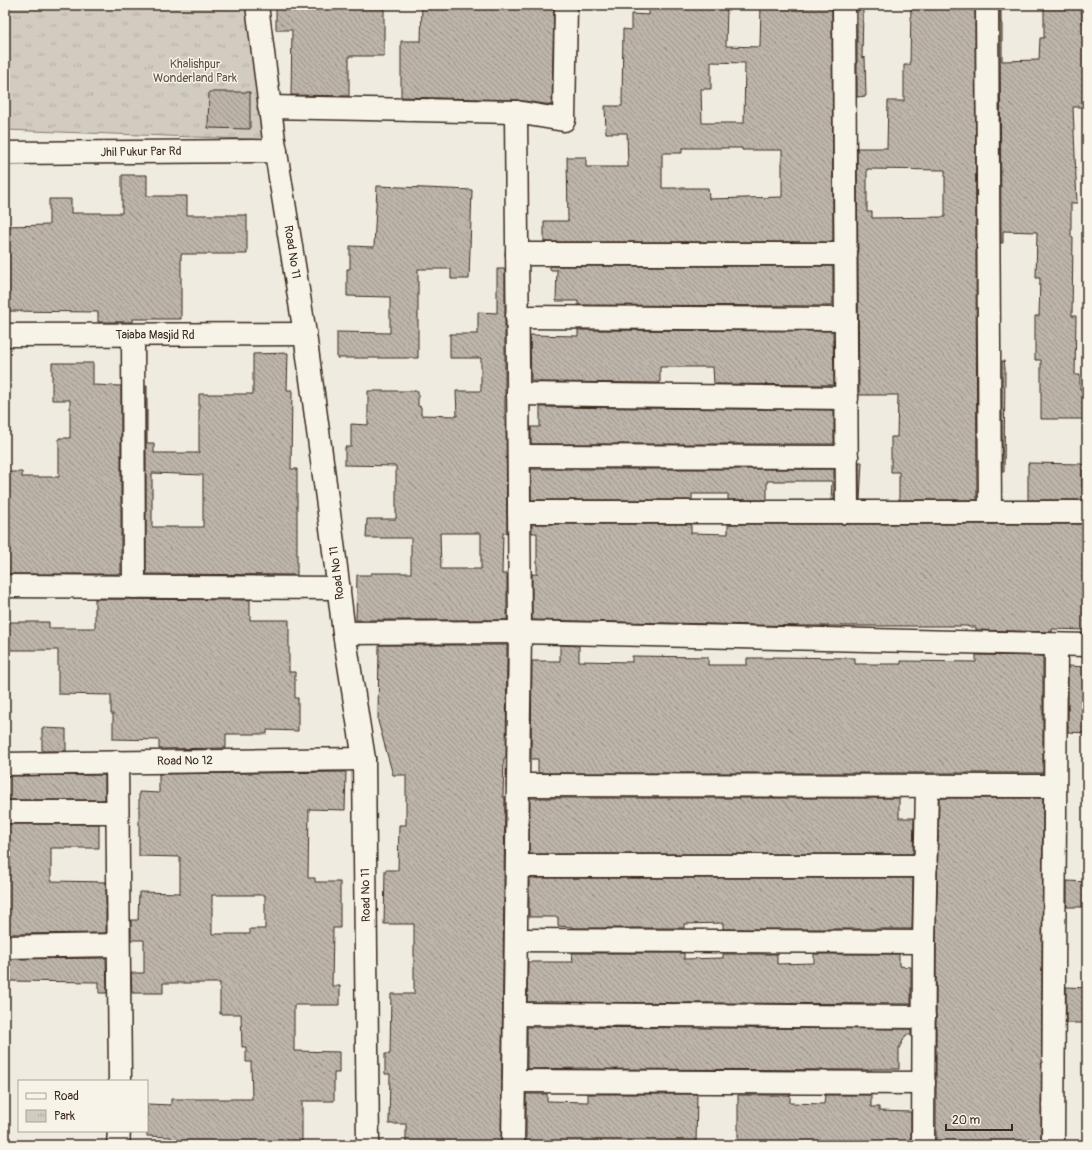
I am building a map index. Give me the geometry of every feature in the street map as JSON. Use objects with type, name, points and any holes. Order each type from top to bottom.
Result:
[{"type":"street","name":"Road No 11","points":[[257,5],[276,151],[305,334],[344,633],[364,759],[368,1145]]},
{"type":"street","points":[[270,107],[516,112],[564,120],[566,5]]},
{"type":"street","points":[[844,5],[847,512]]},
{"type":"street","points":[[987,5],[990,512]]},
{"type":"street","points":[[513,1145],[520,632],[516,112]]},
{"type":"street","name":"Jhil Pukur Par Rd","points":[[5,153],[276,151]]},
{"type":"street","points":[[517,254],[846,254]]},
{"type":"street","points":[[517,317],[846,319]]},
{"type":"street","name":"Taiaba Masjid Rd","points":[[5,335],[305,334]]},
{"type":"street","points":[[133,335],[134,587]]},
{"type":"street","points":[[518,394],[847,398]]},
{"type":"street","points":[[518,456],[847,457]]},
{"type":"street","points":[[519,512],[1087,512]]},
{"type":"street","points":[[5,586],[339,588]]},
{"type":"street","points":[[344,633],[520,632],[1087,645]]},
{"type":"street","points":[[1053,1145],[1056,645]]},
{"type":"street","name":"Road No 12","points":[[5,764],[364,759]]},
{"type":"street","points":[[117,762],[120,1080]]},
{"type":"street","points":[[518,785],[1046,786]]},
{"type":"street","points":[[923,1145],[924,942],[927,786]]},
{"type":"street","points":[[5,812],[117,812]]},
{"type":"street","points":[[517,866],[926,866]]},
{"type":"street","points":[[516,940],[924,942]]},
{"type":"street","points":[[5,948],[118,946]]},
{"type":"street","points":[[515,1014],[924,1017]]},
{"type":"street","points":[[514,1080],[924,1082]]},
{"type":"street","points":[[118,1145],[119,1132]]},
{"type":"green space","name":"Khalishpur Wonderland Park","points":[[5,5],[253,5],[274,140],[5,130]]},
{"type":"building","points":[[276,5],[384,5],[384,56],[349,56],[349,96],[291,95],[292,30],[276,30]]},
{"type":"building","points":[[422,5],[554,5],[552,105],[516,100],[401,97],[401,41],[421,41]]},
{"type":"building","points":[[649,5],[727,5],[726,46],[760,47],[761,5],[832,5],[833,242],[544,242],[544,221],[568,221],[567,157],[586,157],[586,167],[628,167],[627,133],[606,133],[605,106],[622,106],[623,29],[631,30],[631,14],[649,15]],"holes":[[[711,62],[745,63],[744,123],[702,123],[701,89],[711,89]],[[682,148],[782,150],[782,197],[709,199],[708,188],[662,188],[662,153],[682,153]]]},
{"type":"building","points":[[911,5],[975,5],[977,500],[899,500],[899,472],[891,472],[891,437],[897,437],[898,395],[859,395],[857,148],[887,148],[888,101],[904,101],[904,65],[910,65]],"holes":[[[867,169],[945,170],[945,217],[872,218],[872,212],[867,212]]]},
{"type":"building","points":[[1000,5],[1002,23],[1002,61],[1039,60],[1040,38],[1044,38],[1044,5],[1082,5],[1082,23],[1087,23],[1087,107],[1073,107],[1077,203],[1071,203],[1071,237],[1073,237],[1072,316],[1076,316],[1075,375],[1080,375],[1080,389],[1087,389],[1087,419],[1041,419],[1041,360],[1035,360],[1035,316],[1039,316],[1040,278],[1036,278],[1037,232],[1003,231],[1003,243],[1001,243]]},
{"type":"building","points":[[857,10],[863,10],[862,58],[865,57],[866,96],[857,97]]},
{"type":"building","points":[[209,92],[250,92],[250,129],[208,128]]},
{"type":"building","points":[[122,175],[147,175],[147,196],[187,196],[187,215],[247,215],[247,254],[181,254],[181,319],[133,319],[133,322],[98,322],[98,312],[5,311],[5,226],[49,225],[49,199],[71,199],[71,213],[122,213]]},
{"type":"building","points":[[377,186],[472,190],[469,279],[451,279],[451,269],[418,269],[418,358],[337,358],[337,332],[390,333],[390,297],[347,296],[347,269],[350,269],[350,246],[374,247]]},
{"type":"building","points":[[550,266],[833,266],[833,306],[578,305],[578,301],[556,301],[557,270],[550,270]]},
{"type":"building","points":[[497,269],[505,269],[507,533],[503,533],[502,574],[507,574],[507,620],[356,620],[357,575],[371,575],[371,573],[411,573],[411,538],[366,538],[367,519],[396,519],[396,466],[345,465],[345,447],[351,447],[351,424],[368,425],[368,391],[418,391],[418,406],[421,407],[421,415],[457,416],[456,391],[481,391],[481,358],[450,358],[450,334],[478,334],[478,312],[497,313]],"holes":[[[440,533],[481,533],[481,569],[441,569]]]},
{"type":"building","points":[[578,330],[833,331],[834,385],[714,384],[713,367],[660,367],[660,383],[531,381],[530,335],[578,336]]},
{"type":"building","points":[[288,353],[287,390],[292,390],[291,469],[297,469],[297,575],[146,574],[146,386],[147,443],[154,443],[154,453],[199,453],[199,394],[253,394],[253,354]],"holes":[[[152,473],[203,475],[203,527],[152,527]]]},
{"type":"building","points":[[1002,361],[1004,361],[1005,368],[1004,472],[1002,472]]},
{"type":"building","points":[[52,363],[93,363],[93,385],[121,386],[121,574],[5,574],[5,472],[22,472],[22,477],[59,477],[59,438],[70,438],[70,400],[52,400]]},
{"type":"building","points":[[540,407],[834,410],[834,444],[531,444],[531,427],[540,427]]},
{"type":"building","points":[[859,462],[862,462],[860,500],[859,500]]},
{"type":"building","points":[[1028,463],[1082,464],[1082,487],[1084,487],[1084,500],[1028,500]]},
{"type":"building","points":[[531,469],[834,469],[834,500],[831,500],[832,481],[767,481],[767,500],[728,500],[728,494],[692,494],[692,500],[531,500]]},
{"type":"building","points":[[532,524],[691,524],[691,533],[728,534],[728,524],[1087,524],[1087,630],[1052,629],[1052,632],[976,630],[976,627],[968,626],[802,626],[532,620],[532,574],[537,574],[537,533],[532,533]]},
{"type":"building","points":[[95,599],[250,600],[250,620],[289,620],[289,672],[295,672],[295,698],[298,698],[298,731],[267,730],[267,734],[226,734],[226,748],[159,749],[159,740],[113,739],[111,695],[58,694],[58,650],[5,650],[5,622],[49,622],[49,628],[95,628]]},
{"type":"building","points":[[379,645],[507,645],[506,759],[504,758],[503,797],[505,797],[501,1145],[406,1145],[406,1124],[389,1124],[390,1074],[385,1074],[385,1054],[390,1054],[391,994],[414,994],[414,924],[384,924],[385,870],[398,870],[399,825],[406,825],[406,775],[393,775],[378,721]]},
{"type":"building","points":[[560,645],[579,646],[579,661],[632,662],[632,656],[708,657],[708,665],[747,665],[747,658],[772,657],[855,658],[855,664],[901,664],[901,661],[976,662],[976,655],[1043,656],[1043,773],[538,773],[538,759],[531,759],[532,661],[560,661]]},
{"type":"building","points":[[1068,666],[1087,667],[1087,733],[1068,732]]},
{"type":"building","points":[[42,728],[66,729],[66,751],[42,751]]},
{"type":"building","points":[[346,772],[345,810],[309,809],[308,878],[315,878],[315,882],[340,882],[340,928],[333,928],[332,986],[340,986],[340,1005],[294,1005],[294,1051],[339,1052],[339,1073],[334,1073],[334,1101],[302,1101],[302,1145],[171,1145],[171,1137],[147,1136],[148,1104],[171,1105],[171,1099],[252,1099],[251,1062],[246,1062],[246,1047],[242,1047],[241,1014],[220,1014],[220,983],[163,983],[163,993],[132,993],[131,973],[144,973],[144,940],[131,940],[131,920],[138,920],[139,892],[180,893],[180,857],[139,856],[139,792],[159,793],[159,774]],"holes":[[[212,895],[265,895],[265,929],[250,929],[250,934],[212,934]]]},
{"type":"building","points":[[105,775],[105,800],[5,800],[5,776]]},
{"type":"building","points":[[530,798],[899,798],[899,818],[914,818],[913,854],[529,854]]},
{"type":"building","points":[[939,798],[1043,798],[1041,1145],[936,1145],[936,942]]},
{"type":"building","points":[[5,824],[99,824],[99,848],[51,848],[51,881],[106,882],[106,933],[5,934]]},
{"type":"building","points":[[529,878],[913,878],[912,929],[723,929],[723,923],[684,924],[684,928],[572,928],[558,926],[558,917],[529,917]]},
{"type":"building","points":[[1067,881],[1087,882],[1087,907],[1067,907]]},
{"type":"building","points":[[572,953],[684,953],[684,959],[723,958],[723,954],[777,954],[777,964],[814,963],[814,954],[899,954],[899,966],[911,967],[911,1004],[527,1002],[528,962],[573,962]]},
{"type":"building","points":[[106,958],[107,993],[99,993],[99,982],[5,981],[5,959]]},
{"type":"building","points":[[1066,987],[1087,988],[1087,1023],[1066,1023]]},
{"type":"building","points":[[527,1027],[911,1029],[911,1035],[906,1035],[899,1048],[899,1069],[527,1069]]},
{"type":"building","points":[[526,1094],[547,1094],[547,1101],[588,1102],[588,1094],[697,1094],[696,1145],[526,1145]]},
{"type":"building","points":[[738,1095],[790,1095],[790,1103],[824,1104],[825,1095],[871,1095],[871,1107],[879,1107],[879,1111],[911,1112],[911,1145],[738,1145]]}]
